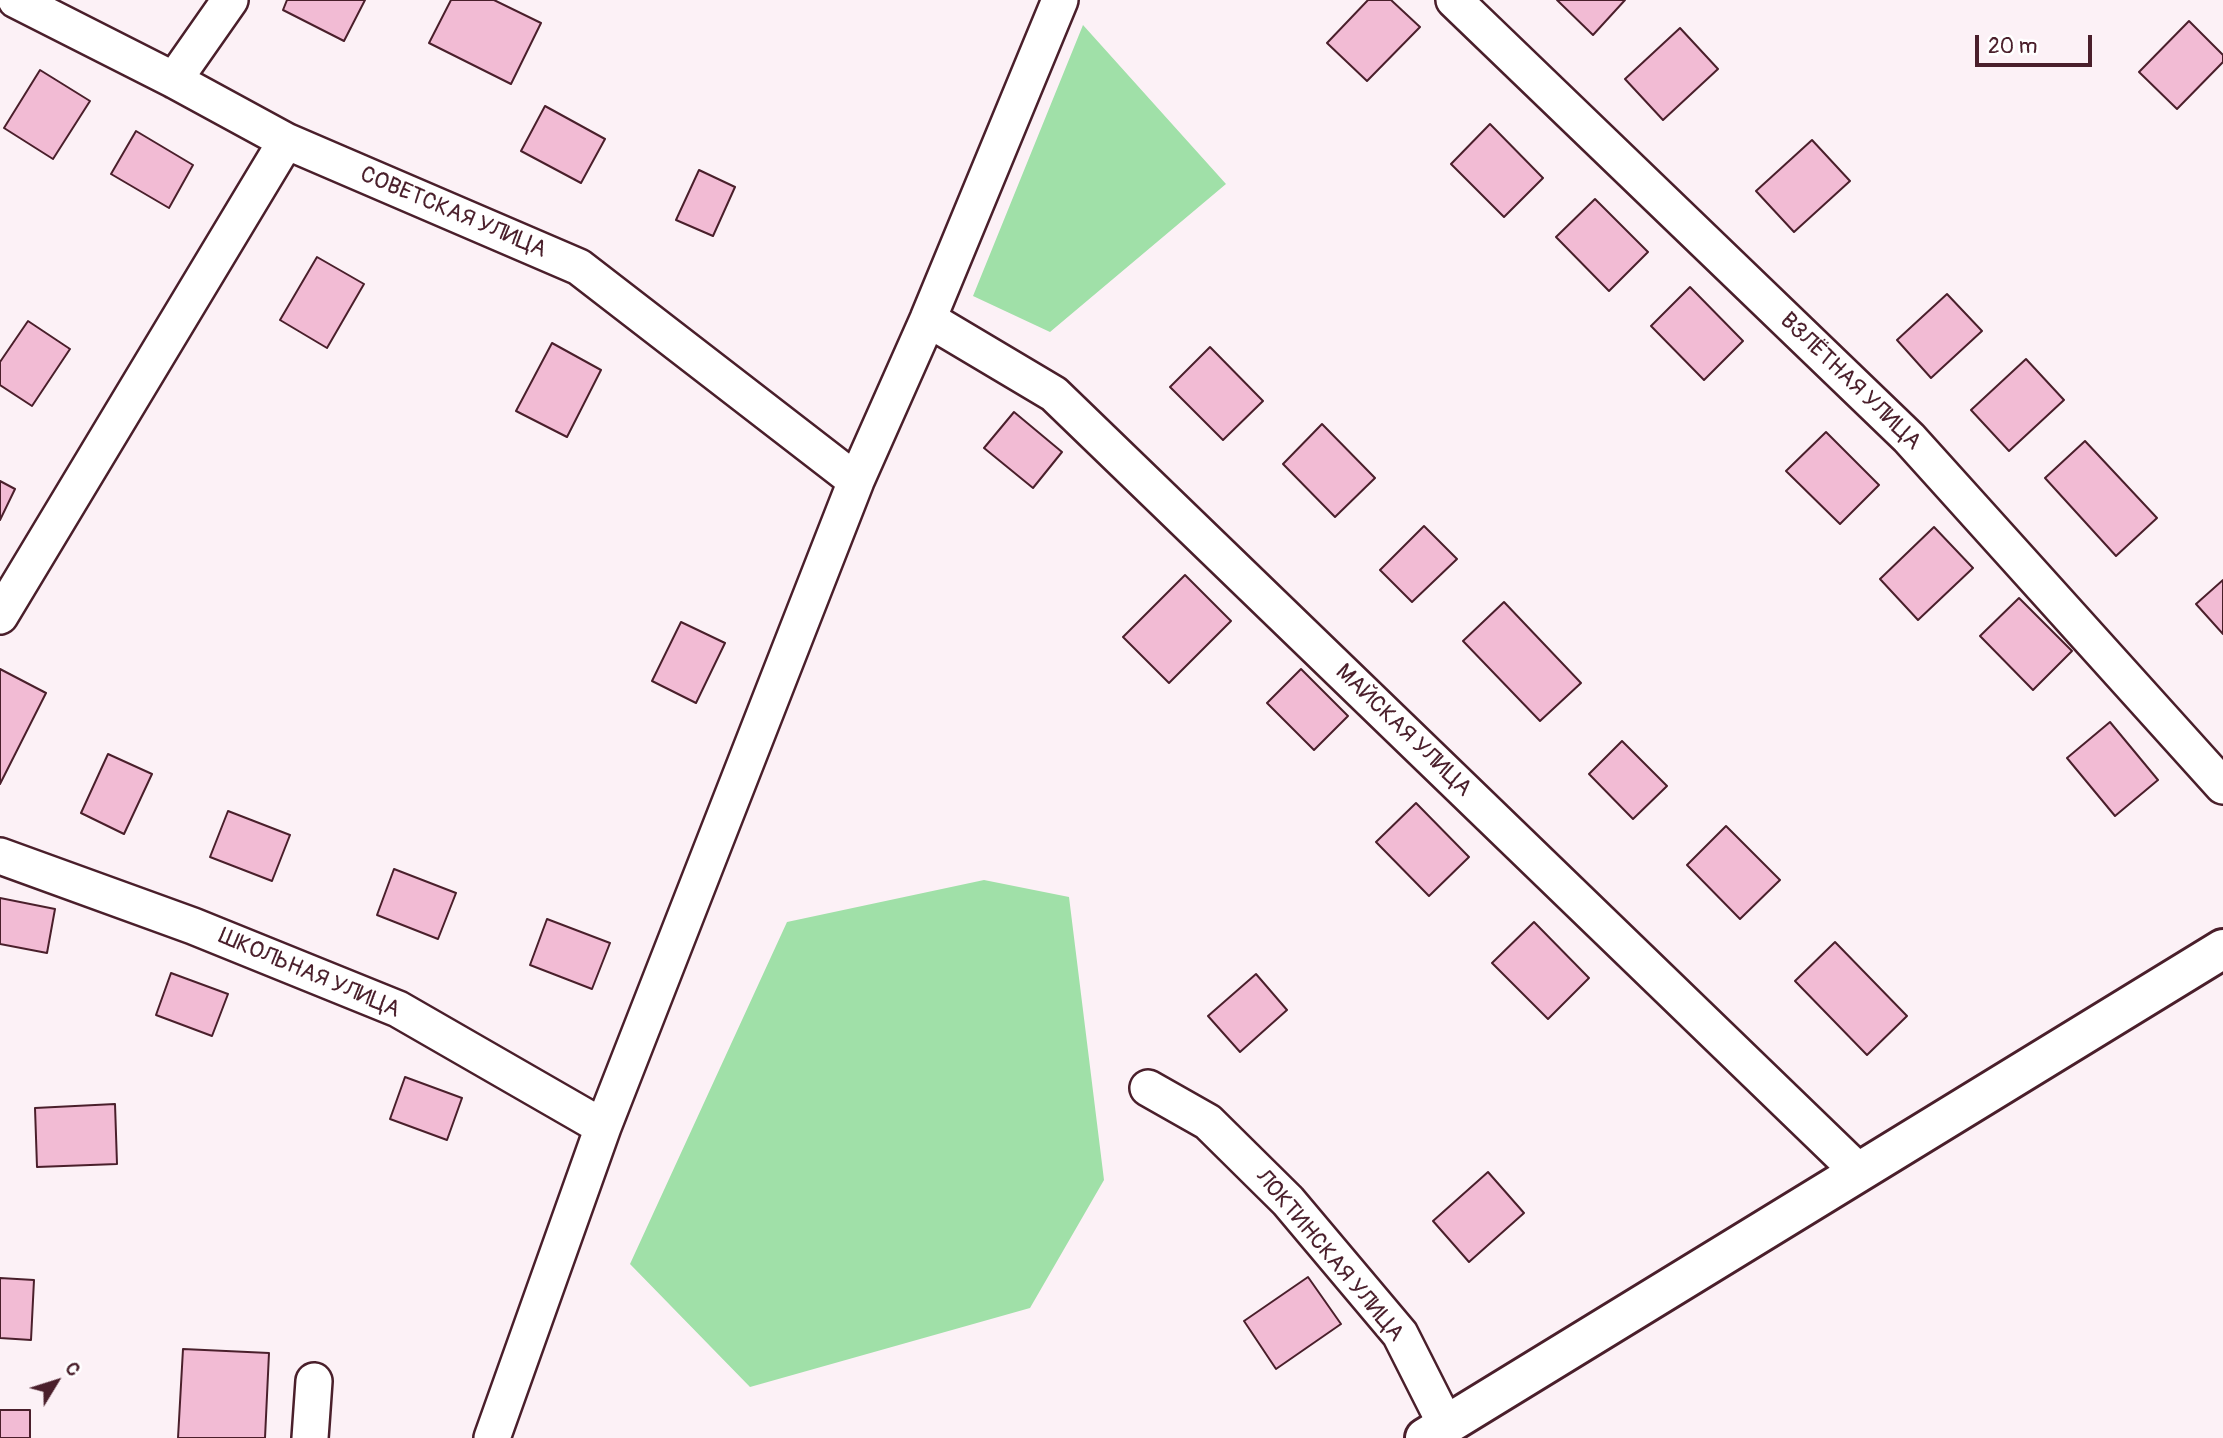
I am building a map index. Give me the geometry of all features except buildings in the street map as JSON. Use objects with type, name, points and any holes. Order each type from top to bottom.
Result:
[{"type":"street","name":"СОВЕТСКАЯ УЛИЦА","points":[[16,0],[174,80],[286,141],[579,268],[856,481]]},
{"type":"street","points":[[174,80],[230,0]]},
{"type":"street","points":[[492,1438],[603,1127],[856,481],[928,319],[1060,0]]},
{"type":"street","name":"ВЗЛЁТНАЯ УЛИЦА","points":[[1454,0],[1909,438],[2223,786]]},
{"type":"street","points":[[0,616],[286,141]]},
{"type":"street","name":"МАЙСКАЯ УЛИЦА","points":[[928,319],[1054,394],[1857,1171]]},
{"type":"street","name":"ШКОЛЬНАЯ УЛИЦА","points":[[0,856],[193,926],[398,1009],[603,1127]]},
{"type":"street","points":[[1436,1431],[2223,949]]},
{"type":"street","name":"ЛОКТИНСКАЯ УЛИЦА","points":[[1147,1088],[1208,1122],[1288,1201],[1400,1335],[1436,1431]]},
{"type":"street","points":[[310,1438],[314,1381]]},
{"type":"green space","points":[[1083,25],[1226,184],[1050,332],[973,296]]},
{"type":"green space","points":[[984,880],[1069,897],[1104,1180],[1030,1308],[750,1387],[630,1264],[787,922]]}]
